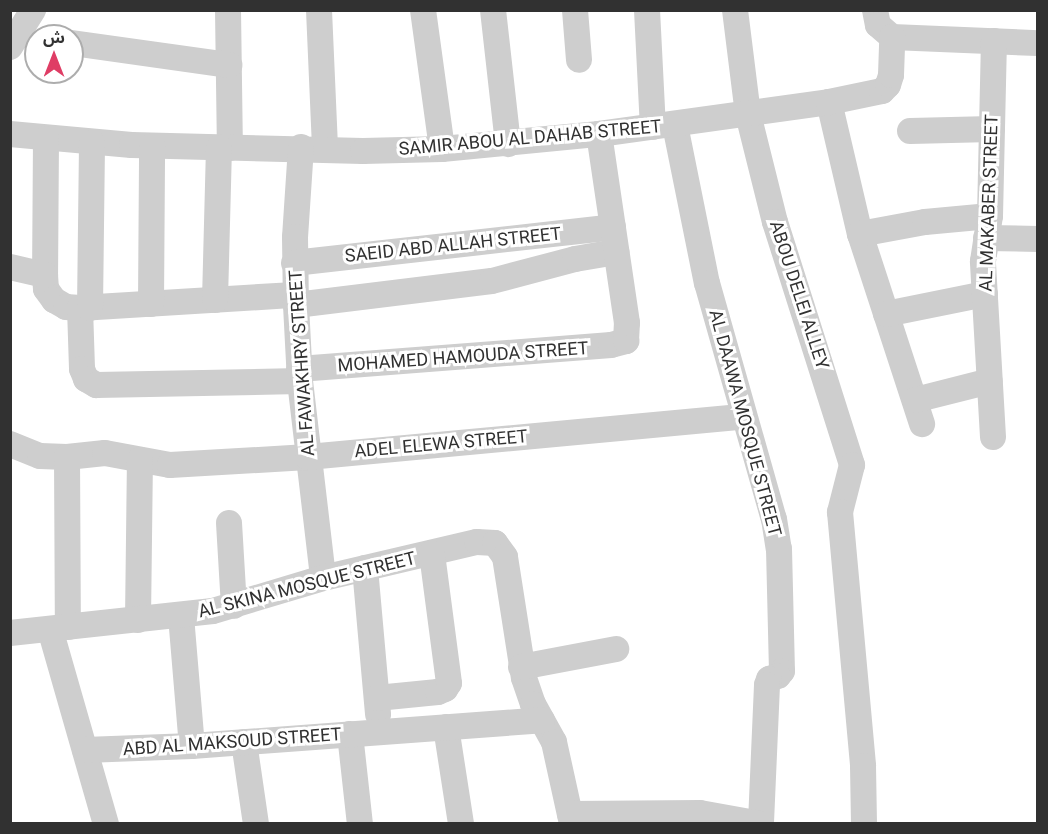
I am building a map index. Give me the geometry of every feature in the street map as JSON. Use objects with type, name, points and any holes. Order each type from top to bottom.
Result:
[{"type":"street","points":[[17,43],[33,10]]},
{"type":"street","points":[[215,300],[229,65],[228,10]]},
{"type":"street","name":"AL FAWAKHRY STREET","points":[[319,10],[313,149],[294,263],[300,375],[323,578]]},
{"type":"street","points":[[423,10],[442,149]]},
{"type":"street","points":[[493,10],[508,144]]},
{"type":"street","points":[[575,10],[579,60]]},
{"type":"street","name":"AL DAAWA MOSQUE STREET","points":[[647,10],[664,126],[743,417],[774,519],[780,565],[782,671],[778,676],[769,679],[766,685],[753,823]]},
{"type":"street","name":"ABOU DELEI ALLEY","points":[[735,10],[748,114],[775,222],[852,465],[840,512],[863,766],[864,824]]},
{"type":"street","points":[[875,10],[878,25],[892,37],[1038,43]]},
{"type":"street","name":"SAMIR ABOU AL DAHAB STREET","points":[[10,134],[92,143],[152,146],[442,149],[599,134],[829,102],[882,91],[888,86],[892,37]]},
{"type":"street","name":"AL MAKABER STREET","points":[[993,437],[983,261],[988,227],[994,41]]},
{"type":"street","points":[[84,45],[229,65]]},
{"type":"street","points":[[829,102],[860,234],[918,412],[990,381]]},
{"type":"street","points":[[910,131],[992,129]]},
{"type":"street","points":[[46,139],[46,289],[54,300],[66,307],[85,308],[215,300],[296,300],[471,284],[616,252],[599,134]]},
{"type":"street","points":[[85,308],[92,143]]},
{"type":"street","points":[[151,304],[152,146]]},
{"type":"street","points":[[860,234],[925,222],[988,227],[1038,239]]},
{"type":"street","name":"SAEID ABD ALLAH STREET","points":[[294,263],[613,227]]},
{"type":"street","name":"MOHAMED HAMOUDA STREET","points":[[85,308],[82,369],[91,383],[108,386],[300,375],[611,345],[626,340],[627,323],[616,252]]},
{"type":"street","points":[[10,267],[45,275]]},
{"type":"street","points":[[886,314],[985,294]]},
{"type":"street","name":"ADEL ELEWA STREET","points":[[10,444],[40,456],[67,457],[105,453],[170,465],[308,457],[743,417]]},
{"type":"street","points":[[67,457],[59,628],[85,750],[106,824]]},
{"type":"street","points":[[138,620],[140,460]]},
{"type":"street","points":[[229,523],[234,606]]},
{"type":"street","name":"AL SKINA MOSQUE STREET","points":[[10,633],[181,616],[234,606],[323,578],[365,568],[477,542],[495,543],[505,557],[521,667]]},
{"type":"street","points":[[376,698],[438,693],[449,683],[432,553]]},
{"type":"street","points":[[365,568],[380,732]]},
{"type":"street","points":[[181,616],[192,746]]},
{"type":"street","points":[[615,649],[521,667],[529,694],[559,758],[571,819],[630,819],[700,813],[753,823]]},
{"type":"street","name":"ABD AL MAKSOUD STREET","points":[[85,750],[192,746],[542,720]]},
{"type":"street","points":[[446,727],[461,824]]},
{"type":"street","points":[[350,734],[360,824]]},
{"type":"street","points":[[244,742],[256,824]]}]
